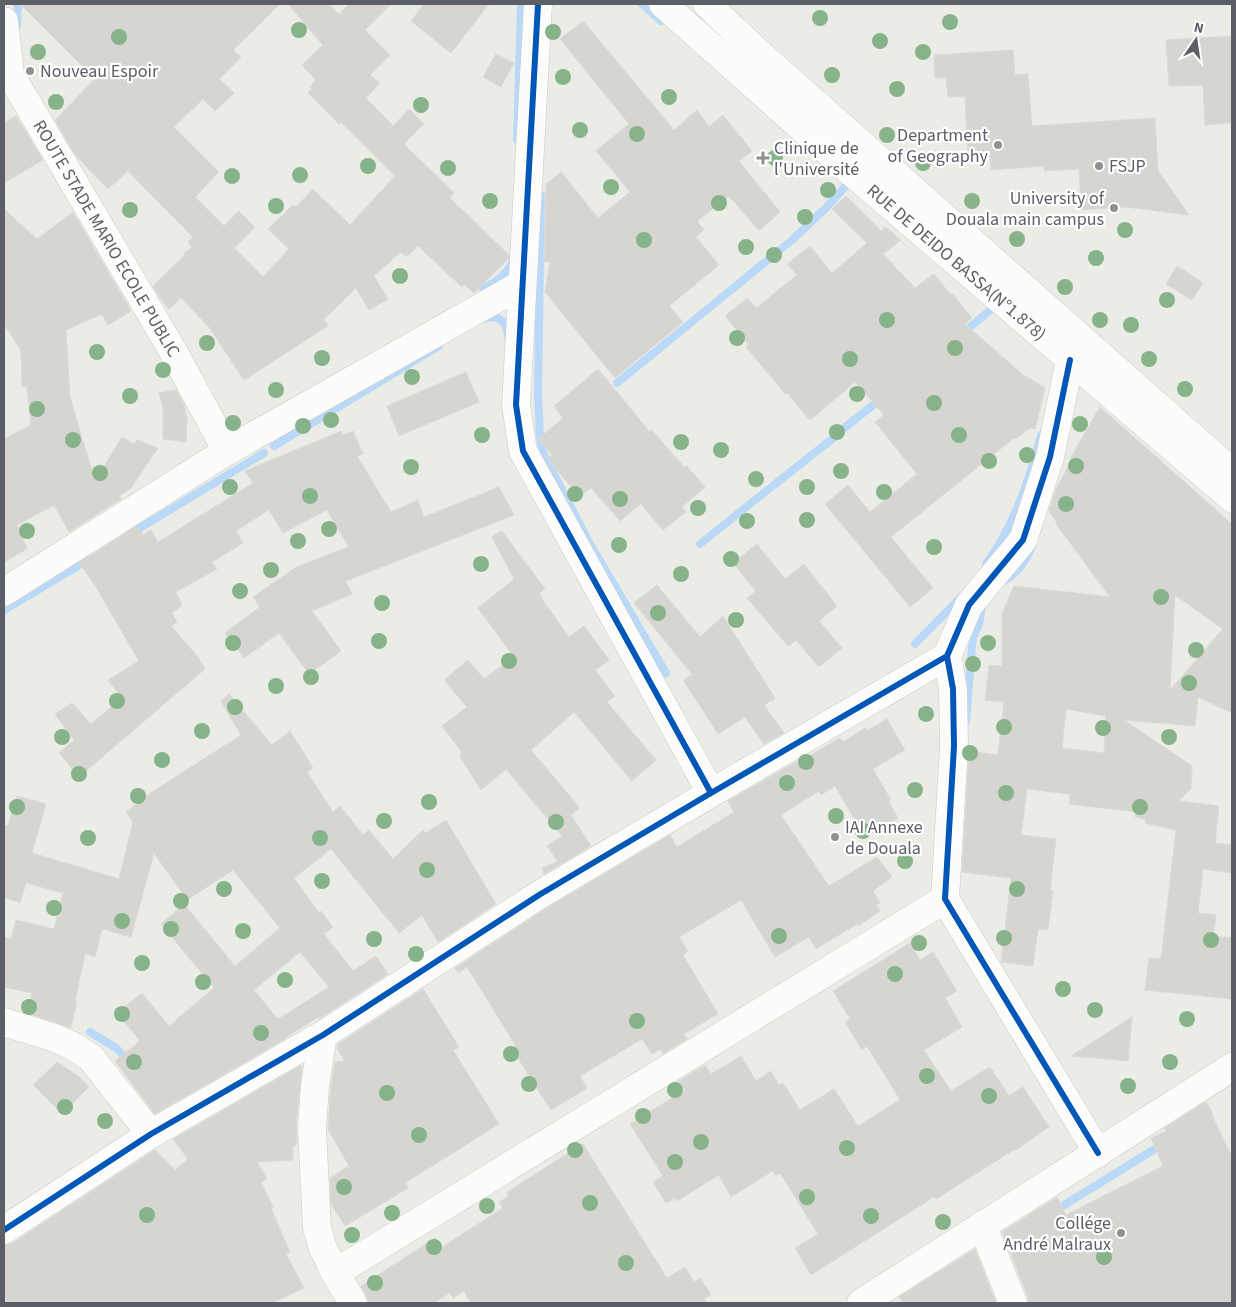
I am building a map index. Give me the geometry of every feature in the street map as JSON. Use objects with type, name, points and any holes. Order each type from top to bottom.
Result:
[{"type":"street","points":[[4,12],[6,4]]},
{"type":"street","points":[[538,4],[516,405],[523,451],[711,793]]},
{"type":"street","name":"RUE DE DEIDO BASSA(N°1.878)","points":[[663,4],[857,177],[1232,498]]},
{"type":"street","points":[[707,4],[1232,472]]},
{"type":"street","name":"ROUTE STADE MARIO ECOLE PUBLIC","points":[[4,21],[10,74],[173,351],[227,451]]},
{"type":"street","points":[[4,592],[227,451],[522,284]]},
{"type":"street","points":[[1070,360],[1050,457],[1023,540],[969,605],[947,656],[953,689],[954,746],[945,898],[1098,1152]]},
{"type":"street","points":[[4,1230],[152,1134],[323,1035],[539,895],[947,656]]},
{"type":"street","points":[[335,1273],[945,898]]},
{"type":"street","points":[[4,1022],[55,1038],[73,1046],[91,1058],[152,1134]]},
{"type":"street","points":[[323,1035],[313,1106],[312,1129],[317,1227],[322,1246],[335,1273],[354,1303]]},
{"type":"street","points":[[861,1303],[1232,1067]]},
{"type":"street","points":[[982,1225],[1013,1303]]},
{"type":"building","points":[[20,4],[280,4],[233,50],[241,57],[219,79],[234,93],[215,111],[203,99],[174,127],[219,172],[195,197],[224,226],[239,211],[255,227],[234,248],[263,277],[289,249],[268,229],[293,205],[296,207],[313,189],[350,225],[395,176],[341,122],[339,124],[308,93],[316,80],[302,65],[323,45],[288,4],[329,4],[339,14],[349,4],[391,4],[365,30],[390,55],[370,75],[380,83],[366,98],[393,126],[409,109],[424,124],[404,144],[454,193],[450,198],[509,255],[508,259],[474,293],[464,284],[462,287],[418,246],[406,257],[401,252],[374,276],[388,299],[369,310],[356,288],[324,319],[328,326],[244,380],[209,327],[181,298],[169,309],[160,298],[153,286],[192,247],[188,242],[193,237],[128,171],[108,189],[76,156],[55,120],[95,79]]},
{"type":"building","points":[[424,4],[489,4],[451,53],[411,21]]},
{"type":"building","points":[[583,21],[674,130],[697,110],[709,127],[723,115],[752,151],[739,161],[780,212],[759,231],[729,196],[697,221],[704,230],[696,237],[719,265],[669,306],[683,322],[615,378],[545,292],[550,262],[544,262],[546,184],[561,172],[598,218],[630,192],[596,151],[629,124],[560,39]]},
{"type":"building","points":[[1232,36],[1232,123],[1205,125],[1203,85],[1169,86],[1166,40]]},
{"type":"building","points":[[1013,50],[1015,75],[1028,74],[1032,126],[1155,118],[1158,171],[1189,215],[1126,207],[1081,210],[1079,169],[1044,171],[1044,166],[991,170],[990,155],[968,157],[965,96],[948,97],[946,78],[935,78],[934,55]]},
{"type":"building","points":[[496,54],[514,63],[501,87],[483,77]]},
{"type":"building","points":[[16,116],[43,160],[4,183],[4,123]]},
{"type":"building","points":[[846,196],[881,231],[885,227],[901,240],[883,254],[915,288],[934,274],[972,318],[965,324],[1022,374],[1045,388],[1035,429],[1030,428],[1016,439],[1014,438],[891,537],[933,588],[910,607],[825,504],[848,485],[870,512],[917,474],[875,422],[884,415],[855,382],[810,420],[787,393],[785,394],[746,347],[749,345],[725,316],[747,298],[756,308],[797,275],[787,264],[810,246],[832,273],[867,243],[832,209]]},
{"type":"building","points":[[4,209],[37,239],[73,212],[131,311],[108,325],[102,314],[66,330],[70,397],[95,481],[122,437],[134,444],[137,440],[158,448],[131,488],[119,496],[121,499],[69,532],[54,505],[17,525],[27,549],[4,562],[4,439],[31,425],[27,387],[22,387],[21,350],[4,324]]},
{"type":"building","points":[[1177,266],[1203,283],[1192,300],[1166,284]]},
{"type":"building","points":[[598,369],[650,432],[652,430],[684,467],[686,465],[705,487],[682,507],[686,512],[663,530],[641,504],[620,521],[591,488],[580,497],[554,467],[548,458],[552,455],[538,439],[563,418],[554,406]]},
{"type":"building","points":[[466,372],[479,402],[399,436],[387,406]]},
{"type":"building","points":[[176,390],[184,404],[187,418],[186,442],[163,439],[163,408],[159,393]]},
{"type":"building","points":[[1100,407],[1232,524],[1232,713],[1198,697],[1195,726],[1124,720],[1192,766],[1191,789],[1178,801],[1219,806],[1215,843],[1232,845],[1232,873],[1203,869],[1198,913],[1216,915],[1213,936],[1232,938],[1232,999],[1145,990],[1149,958],[1161,959],[1176,830],[1145,823],[1146,819],[1135,817],[1136,812],[1069,804],[1070,794],[1027,789],[1021,835],[1056,839],[1050,891],[1053,891],[1048,930],[1038,929],[1033,966],[1001,962],[1011,878],[962,872],[969,751],[998,755],[1004,702],[985,700],[989,665],[1002,666],[1002,614],[1014,586],[1110,597],[1056,524],[1049,511],[1055,492],[1070,459]],"holes":[[[1175,595],[1223,629],[1170,690]],[[1066,709],[1106,716],[1104,753],[1062,748]]]},
{"type":"building","points":[[341,431],[343,435],[353,431],[363,454],[357,456],[391,512],[418,500],[424,517],[499,487],[514,515],[346,581],[352,594],[312,611],[341,651],[309,674],[279,633],[244,658],[225,633],[260,607],[253,597],[296,567],[349,547],[327,510],[283,533],[269,510],[236,531],[243,543],[212,562],[217,569],[176,592],[182,605],[172,613],[177,622],[171,626],[198,657],[205,669],[79,777],[59,753],[74,740],[55,714],[72,703],[91,724],[122,698],[108,680],[139,661],[93,582],[79,563],[137,526],[143,535],[151,530],[158,542],[253,483],[245,471]]},
{"type":"building","points":[[502,531],[545,589],[539,593],[541,598],[569,637],[584,626],[609,660],[595,670],[615,696],[607,702],[656,760],[632,781],[574,712],[531,750],[580,808],[571,815],[591,846],[544,874],[542,868],[558,862],[547,846],[562,836],[506,769],[481,790],[459,755],[462,752],[442,726],[467,707],[444,680],[468,660],[484,679],[514,657],[478,608],[514,579],[492,537]]},
{"type":"building","points":[[757,544],[785,579],[804,564],[837,606],[819,621],[842,648],[819,667],[796,640],[788,646],[747,598],[756,591],[733,563]]},
{"type":"building","points":[[657,585],[700,637],[723,616],[775,698],[764,705],[784,733],[764,744],[745,717],[718,734],[683,680],[692,674],[634,603]]},
{"type":"building","points":[[229,694],[272,745],[290,731],[313,768],[307,772],[333,812],[340,806],[363,835],[369,830],[393,859],[423,830],[425,833],[446,820],[496,904],[438,942],[422,915],[399,933],[331,849],[294,878],[319,913],[321,911],[333,927],[324,934],[353,971],[376,956],[388,974],[319,1019],[318,1017],[285,1039],[155,1114],[115,1061],[140,1041],[117,1013],[142,993],[169,1026],[214,988],[161,924],[184,904],[235,966],[280,928],[233,870],[187,900],[154,853],[131,937],[102,929],[95,957],[85,954],[71,1028],[27,1013],[32,993],[4,987],[4,937],[11,939],[16,920],[54,929],[63,893],[26,883],[20,903],[4,897],[4,825],[8,826],[17,796],[46,804],[32,853],[119,879],[133,822],[126,812],[152,792],[241,735],[221,701]],"holes":[[[300,952],[329,987],[278,1019],[254,990]]]},
{"type":"building","points":[[887,719],[905,750],[873,769],[891,800],[889,802],[898,818],[865,837],[835,786],[821,795],[819,791],[781,815],[829,886],[877,857],[892,877],[873,891],[880,903],[876,905],[880,911],[858,926],[857,924],[816,949],[809,937],[775,957],[741,900],[679,937],[688,951],[683,955],[718,1014],[684,1034],[687,1039],[663,1054],[660,1049],[652,1054],[642,1039],[580,1076],[587,1088],[551,1110],[512,1049],[516,1046],[467,967],[458,973],[455,968],[547,908],[670,835],[677,847],[734,812],[728,801],[840,738],[843,742],[865,728],[867,731]]},
{"type":"building","points":[[910,943],[920,960],[933,952],[957,991],[945,998],[962,1027],[924,1050],[951,1091],[990,1067],[1009,1096],[1023,1087],[1049,1127],[1016,1150],[936,1199],[934,1197],[811,1275],[795,1248],[818,1234],[780,1173],[776,1176],[773,1171],[731,1197],[719,1175],[677,1201],[675,1198],[666,1203],[653,1182],[663,1176],[630,1124],[685,1090],[679,1081],[705,1065],[711,1074],[741,1056],[756,1081],[771,1071],[779,1085],[783,1083],[800,1110],[834,1089],[858,1126],[900,1100],[867,1046],[862,1050],[845,1022],[850,1019],[833,991]]},
{"type":"building","points":[[423,989],[459,1047],[453,1050],[499,1124],[405,1183],[408,1188],[345,1226],[331,1204],[330,1178],[349,1166],[328,1129],[335,1062],[345,1061],[337,1048],[338,1044]]},
{"type":"building","points":[[1132,1017],[1128,1061],[1071,1056]]},
{"type":"building","points":[[57,1062],[77,1075],[89,1087],[62,1114],[33,1085]]},
{"type":"building","points":[[302,1065],[296,1128],[297,1144],[293,1147],[293,1160],[257,1162],[267,1179],[261,1182],[273,1207],[271,1208],[290,1252],[286,1254],[304,1288],[272,1303],[4,1303],[4,1245],[13,1243],[155,1150],[175,1170],[188,1159],[173,1139]]},
{"type":"building","points":[[1206,1102],[1232,1157],[1232,1303],[1028,1303],[1028,1297],[1002,1232],[1057,1197],[1066,1215],[1163,1166],[1151,1138],[1166,1131],[1165,1128]]},
{"type":"building","points":[[583,1144],[667,1278],[685,1267],[694,1282],[700,1278],[711,1294],[704,1299],[707,1303],[471,1303],[464,1291],[453,1298],[450,1293],[434,1303],[369,1303],[361,1286],[435,1238],[441,1248],[503,1208],[499,1202],[509,1196],[507,1192]]},
{"type":"building","points":[[975,1249],[996,1303],[903,1303],[899,1297]]},
{"type":"waterway","points":[[17,26],[18,4]]},
{"type":"waterway","points":[[517,140],[521,4]]},
{"type":"waterway","points":[[642,4],[661,21]]},
{"type":"waterway","points":[[617,383],[791,241],[827,207],[849,182]]},
{"type":"waterway","points":[[541,195],[538,395],[540,437],[544,455],[589,542],[666,673]]},
{"type":"waterway","points":[[483,288],[502,276],[509,269],[513,259]]},
{"type":"waterway","points":[[963,333],[994,307]]},
{"type":"waterway","points":[[483,319],[493,317],[501,320],[506,327],[508,337]]},
{"type":"waterway","points":[[274,446],[439,346]]},
{"type":"waterway","points":[[843,429],[882,398]]},
{"type":"waterway","points":[[774,485],[841,432]]},
{"type":"waterway","points":[[986,564],[996,550],[1020,502],[1032,469],[1041,435]]},
{"type":"waterway","points":[[130,534],[264,453]]},
{"type":"waterway","points":[[700,544],[770,488]]},
{"type":"waterway","points":[[1000,583],[1019,568],[1032,546]]},
{"type":"waterway","points":[[4,610],[88,560]]},
{"type":"waterway","points":[[915,644],[961,597]]},
{"type":"waterway","points":[[966,722],[973,637],[979,624],[982,606]]},
{"type":"waterway","points":[[90,1032],[116,1048],[129,1061]]},
{"type":"waterway","points":[[1056,1210],[1163,1144]]},
{"type":"cycle path","points":[[538,4],[516,405],[523,451],[711,793]]},
{"type":"cycle path","points":[[1070,360],[1050,457],[1023,540],[969,605],[947,656],[953,689],[954,746],[945,899],[1098,1153]]},
{"type":"cycle path","points":[[4,1230],[151,1134],[323,1035],[539,895],[947,656]]},
{"type":"place","name":"Nouveau Espoir","points":[[30,71]]},
{"type":"place","name":"Department of Geography","points":[[998,145]]},
{"type":"place","name":"Clinique de l'Université","points":[[763,158]]},
{"type":"place","name":"FSJP","points":[[1099,166]]},
{"type":"place","name":"University of Douala main campus","points":[[1114,208]]},
{"type":"place","name":"IAI Annexe de Douala","points":[[835,837]]},
{"type":"place","name":"Collége André Malraux","points":[[1121,1233]]}]
